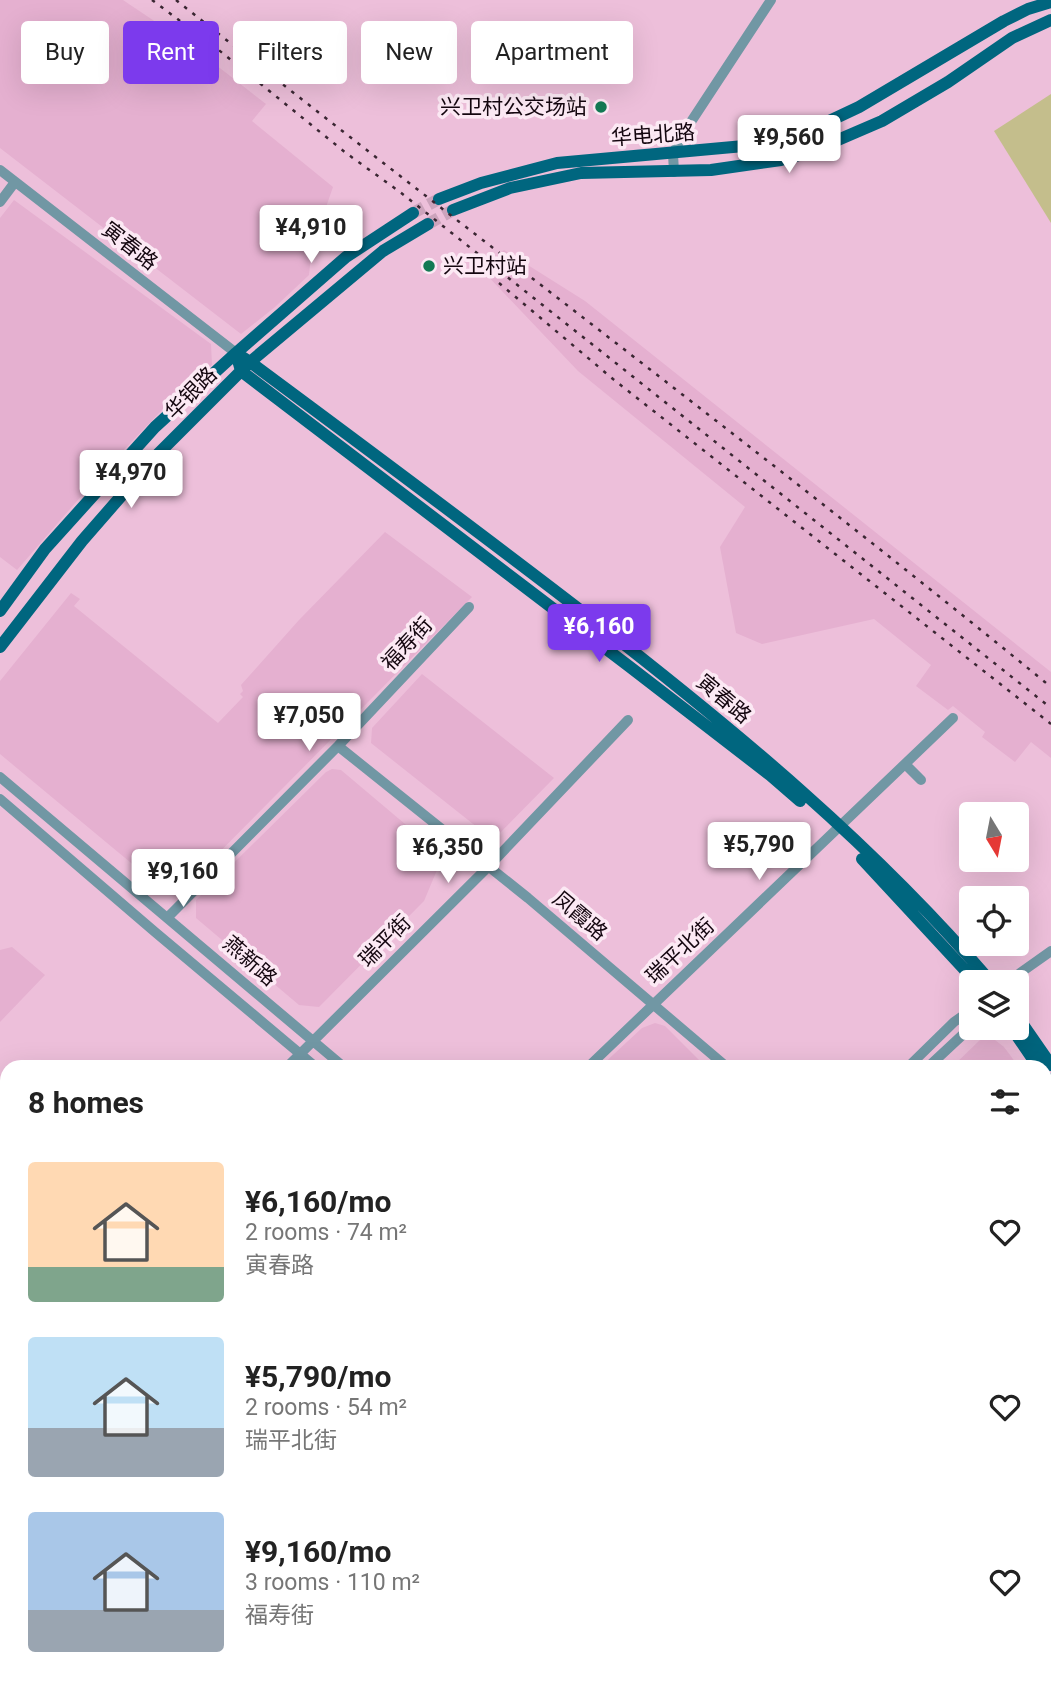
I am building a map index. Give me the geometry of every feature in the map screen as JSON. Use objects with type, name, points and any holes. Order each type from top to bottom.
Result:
[{"type":"main road","name":"华电北路","points":[[439,199],[491,180],[557,163],[744,146],[806,132],[896,86],[1004,21],[1028,9],[1051,2]]},
{"type":"main road","name":"华电北路","points":[[453,210],[510,188],[581,173],[674,172],[781,160],[847,138],[882,121],[947,82],[1012,38],[1051,20]]},
{"type":"main road","points":[[413,213],[346,257],[236,353],[246,366],[383,251],[428,224]]},
{"type":"main road","name":"华银路","points":[[0,611],[46,549],[155,427],[236,353]]},
{"type":"main road","name":"华银路","points":[[0,647],[82,541],[149,465],[246,366]]},
{"type":"main road","name":"寅春路","points":[[246,366],[838,829],[936,919],[981,970]]},
{"type":"main road","name":"寅春路","points":[[838,829],[965,970]]},
{"type":"main road","points":[[1029,1033],[1048,1060]]},
{"type":"main road","points":[[1020,1040],[1034,1060]]},
{"type":"street","points":[[674,172],[673,153],[771,0]]},
{"type":"street","name":"寅春路","points":[[0,170],[236,353]]},
{"type":"street","points":[[0,202],[15,182]]},
{"type":"street","name":"福寿街","points":[[168,916],[338,746],[468,607]]},
{"type":"street","name":"瑞平北街","points":[[595,1060],[953,718]]},
{"type":"street","name":"瑞平街","points":[[293,1060],[489,866],[628,720]]},
{"type":"street","name":"凤霞路","points":[[338,746],[489,866],[718,1060]]},
{"type":"street","points":[[905,764],[921,780]]},
{"type":"street","name":"燕新路","points":[[0,777],[336,1060]]},
{"type":"street","name":"燕新路","points":[[0,799],[308,1060]]},
{"type":"street","points":[[1024,970],[1051,951]]},
{"type":"street","points":[[915,1060],[959,1018]]},
{"type":"street","points":[[936,1060],[959,1038]]},
{"type":"shaded area","points":[[0,0],[123,0],[154,21],[123,21],[123,84],[219,84],[219,67],[233,78],[233,84],[240,84],[266,104],[252,121],[333,187],[312,247],[309,275],[241,334],[0,148]]},
{"type":"shaded area","points":[[1051,94],[1051,223],[994,131]]},
{"type":"shaded area","points":[[14,200],[211,344],[212,365],[183,388],[97,478],[17,570],[0,557],[0,218]]},
{"type":"shaded area","points":[[504,250],[585,301],[1051,672],[1051,758],[1031,742],[1015,762],[982,737],[985,732],[953,706],[948,710],[916,686],[931,665],[874,619],[762,644],[736,633],[720,547],[745,507],[578,371],[483,271]]},
{"type":"shaded area","points":[[385,532],[472,597],[181,891],[166,892],[0,754],[0,681],[71,593],[80,599],[74,606],[218,723],[243,697],[240,694],[243,691],[241,685],[299,620]]},
{"type":"shaded area","points":[[422,674],[554,778],[496,837],[487,835],[371,743],[372,728]]},
{"type":"shaded area","points":[[332,769],[341,770],[437,851],[437,870],[424,901],[319,1007],[299,1005],[196,918],[196,900]]},
{"type":"shaded area","points":[[12,947],[45,975],[0,1022],[0,950]]},
{"type":"shaded area","points":[[655,1023],[665,1026],[699,1060],[608,1060],[642,1028]]},
{"type":"shaded area","points":[[980,1040],[995,1040],[1014,1060],[959,1060]]},
{"type":"tunnel","points":[[413,213],[439,199]]},
{"type":"tunnel","points":[[428,224],[453,210]]},
{"type":"railway","points":[[152,0],[215,47],[346,153],[400,192],[1051,708]]},
{"type":"railway","points":[[176,0],[834,513],[1051,687]]},
{"type":"railway","points":[[499,283],[613,379],[1051,724]]},
{"type":"place","name":"兴卫村公交场站","points":[[601,107]]},
{"type":"place","name":"兴卫村站","points":[[429,266]]}]
